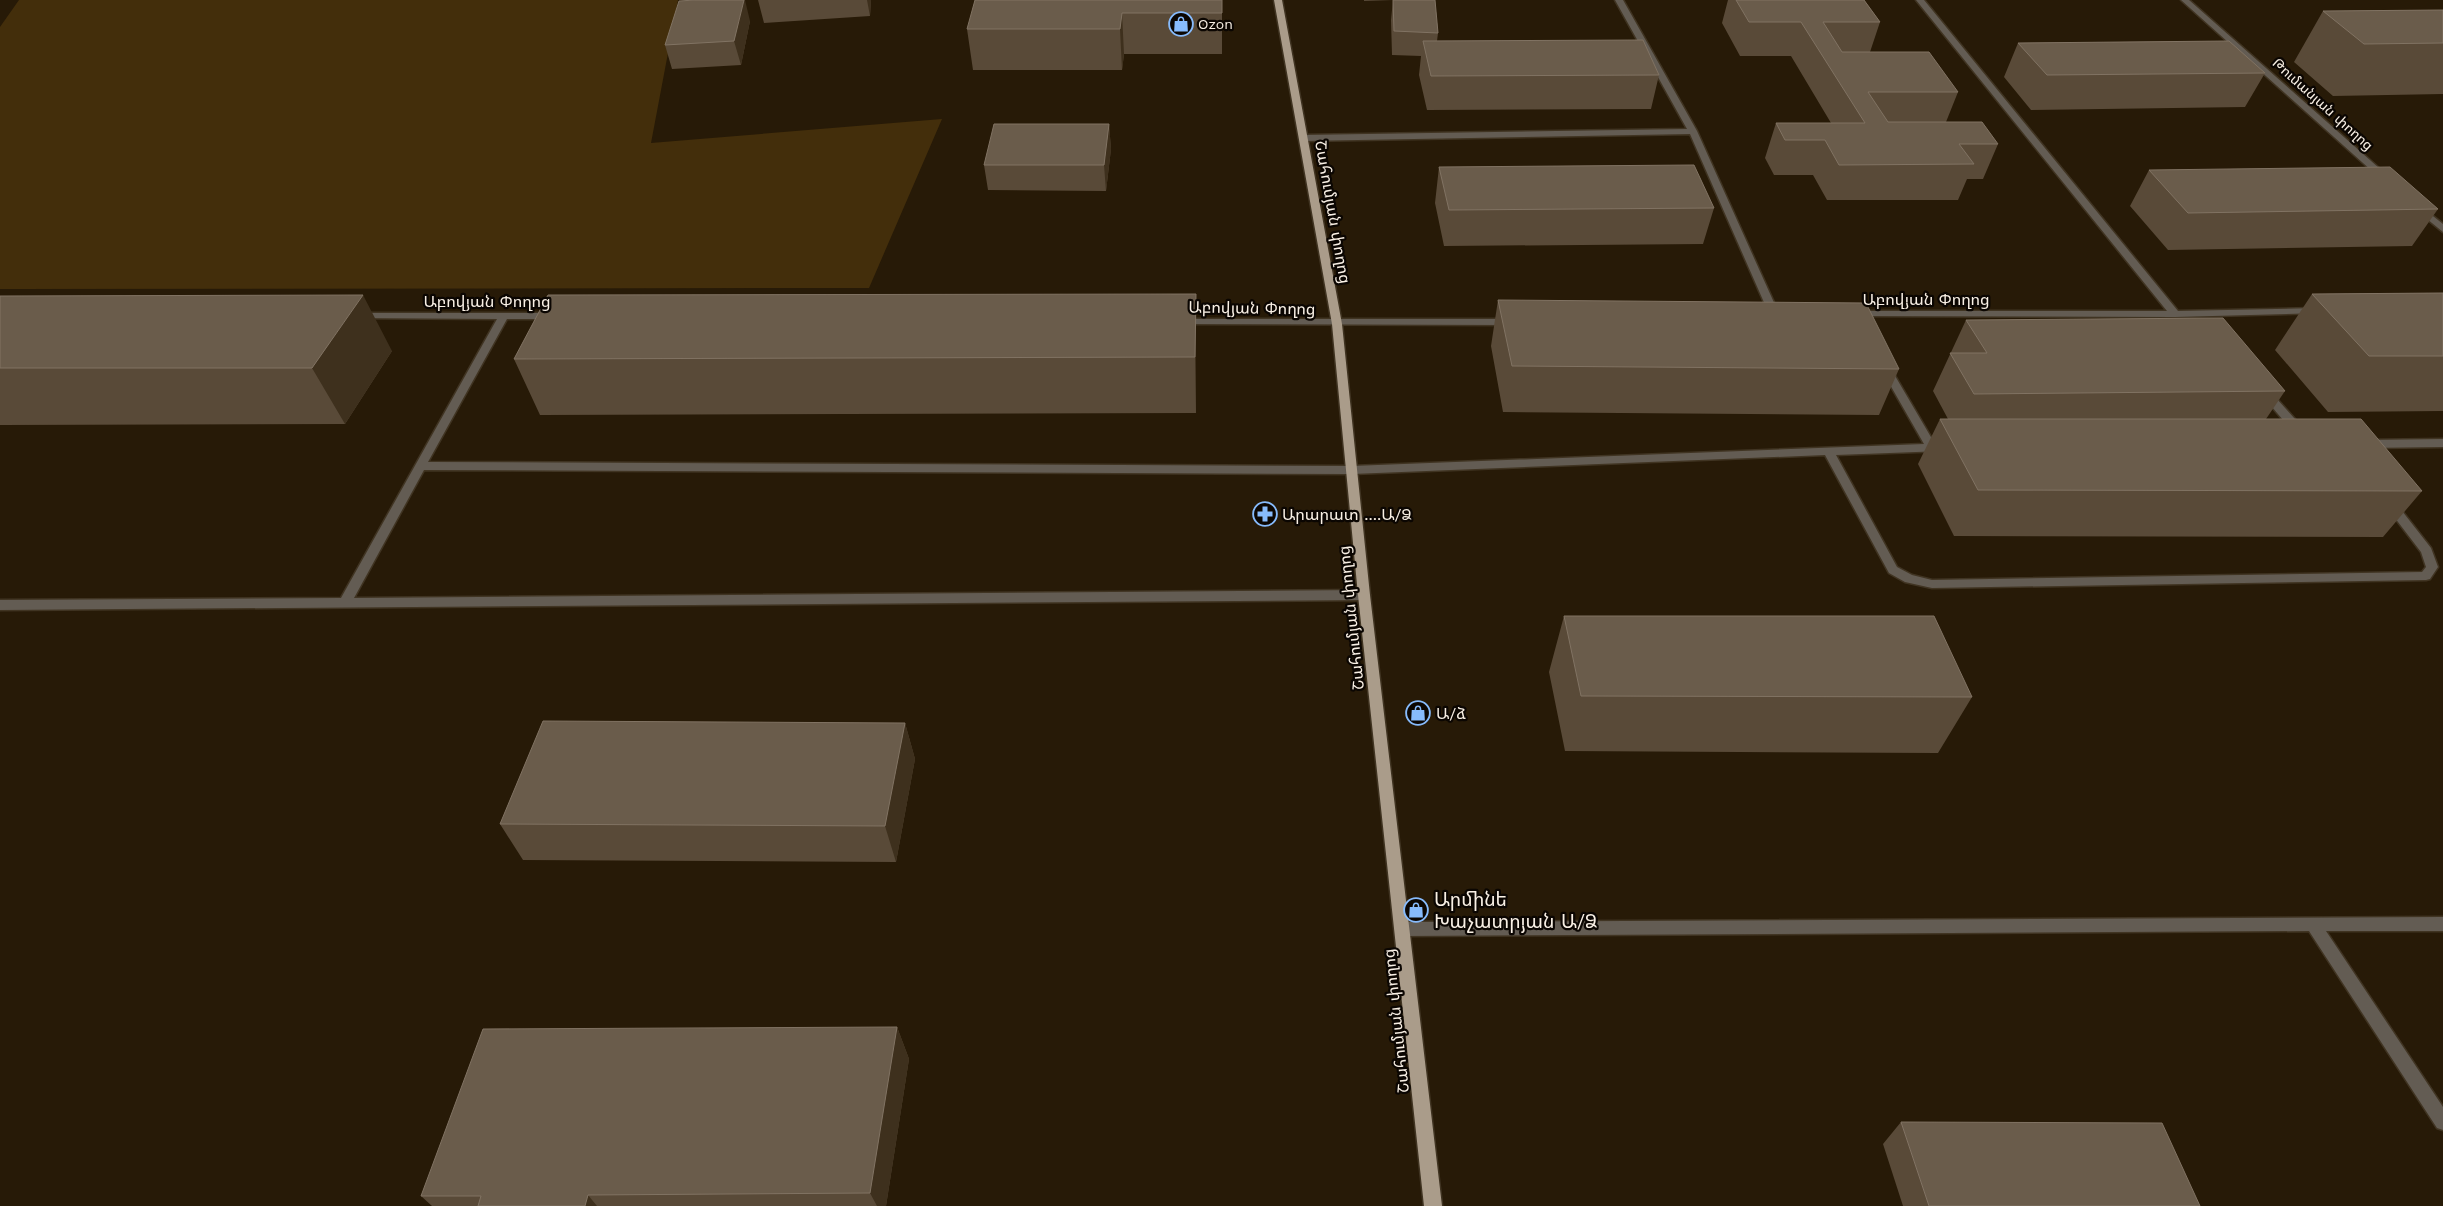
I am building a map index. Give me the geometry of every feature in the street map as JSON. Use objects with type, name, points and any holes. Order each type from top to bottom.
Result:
[{"type":"main road","name":"Շահումյան փողոց","points":[[1278,0],[1337,324],[1364,594],[1433,1206]]},
{"type":"street","points":[[1619,0],[1694,131],[1776,319]]},
{"type":"street","points":[[1920,0],[2175,314]]},
{"type":"street","name":"Թումանյան փողոց","points":[[2185,0],[2391,183]]},
{"type":"street","points":[[1304,138],[1694,131]]},
{"type":"street","points":[[2414,203],[2443,229]]},
{"type":"street","name":"Աբովյան Փողոց","points":[[1853,317],[2325,311]]},
{"type":"street","points":[[2197,314],[2210,328]]},
{"type":"street","name":"Աբովյան Փողոց","points":[[346,316],[564,316]]},
{"type":"street","points":[[345,602],[504,316]]},
{"type":"street","name":"Աբովյան Փողոց","points":[[1168,322],[1337,324],[1517,322]]},
{"type":"street","points":[[1878,355],[1931,447]]},
{"type":"street","points":[[2254,379],[2304,437]]},
{"type":"street","points":[[2352,444],[2443,443]]},
{"type":"street","points":[[421,466],[1352,470],[1951,446]]},
{"type":"street","points":[[1828,450],[1893,570],[1909,579],[1932,584],[2426,576],[2432,567],[2427,551],[2385,497]]},
{"type":"street","points":[[0,605],[1364,594]]},
{"type":"street","points":[[2313,924],[2443,1122]]},
{"type":"street","points":[[1403,929],[2443,924]]},
{"type":"shaded area","points":[[19,0],[678,0],[651,143],[942,119],[869,288],[0,289],[0,27]]},
{"type":"building","points":[[744,0],[734,41],[665,45],[679,1]]},
{"type":"building","points":[[975,0],[1222,0],[1222,13],[1122,13],[1120,29],[967,29]]},
{"type":"building","points":[[1393,0],[1435,0],[1438,33],[1394,31]]},
{"type":"building","points":[[1736,0],[1864,0],[1880,22],[1823,22],[1842,52],[1929,52],[1958,92],[1868,92],[1888,122],[1982,122],[1998,144],[1959,144],[1974,164],[1839,165],[1825,140],[1785,140],[1776,123],[1865,123],[1801,22],[1749,22]]},
{"type":"building","points":[[2443,10],[2443,43],[2364,44],[2323,11]]},
{"type":"building","points":[[1643,40],[1659,75],[1431,76],[1423,41]]},
{"type":"building","points":[[2229,41],[2265,73],[2047,75],[2018,43]]},
{"type":"building","points":[[994,124],[1109,124],[1104,165],[984,165]]},
{"type":"building","points":[[1694,165],[1714,208],[1449,210],[1439,167]]},
{"type":"building","points":[[2390,167],[2438,209],[2188,213],[2149,170]]},
{"type":"building","points":[[2443,293],[2443,356],[2369,356],[2312,294]]},
{"type":"building","points":[[1196,294],[1195,357],[514,359],[548,295]]},
{"type":"building","points":[[363,295],[312,368],[0,368],[0,296]]},
{"type":"building","points":[[1498,300],[1866,303],[1899,369],[1512,366]]},
{"type":"building","points":[[2223,318],[2285,391],[1974,394],[1950,353],[1987,353],[1966,320]]},
{"type":"building","points":[[1940,419],[2361,419],[2422,491],[1978,490]]},
{"type":"building","points":[[1564,616],[1934,616],[1972,697],[1581,696]]},
{"type":"building","points":[[543,721],[905,723],[885,826],[500,824]]},
{"type":"building","points":[[897,1027],[870,1193],[588,1195],[585,1206],[478,1206],[481,1196],[421,1196],[483,1029]]},
{"type":"building","points":[[1901,1122],[2162,1123],[2200,1206],[1929,1206]]},
{"type":"place","name":"Ozon","points":[[1181,24]]},
{"type":"place","name":"Արարատ ....Ա/Ձ","points":[[1265,514]]},
{"type":"place","name":"Ա/ձ","points":[[1418,713]]},
{"type":"place","name":"Արմինե Խաչատրյան Ա/Ձ","points":[[1416,910]]}]
